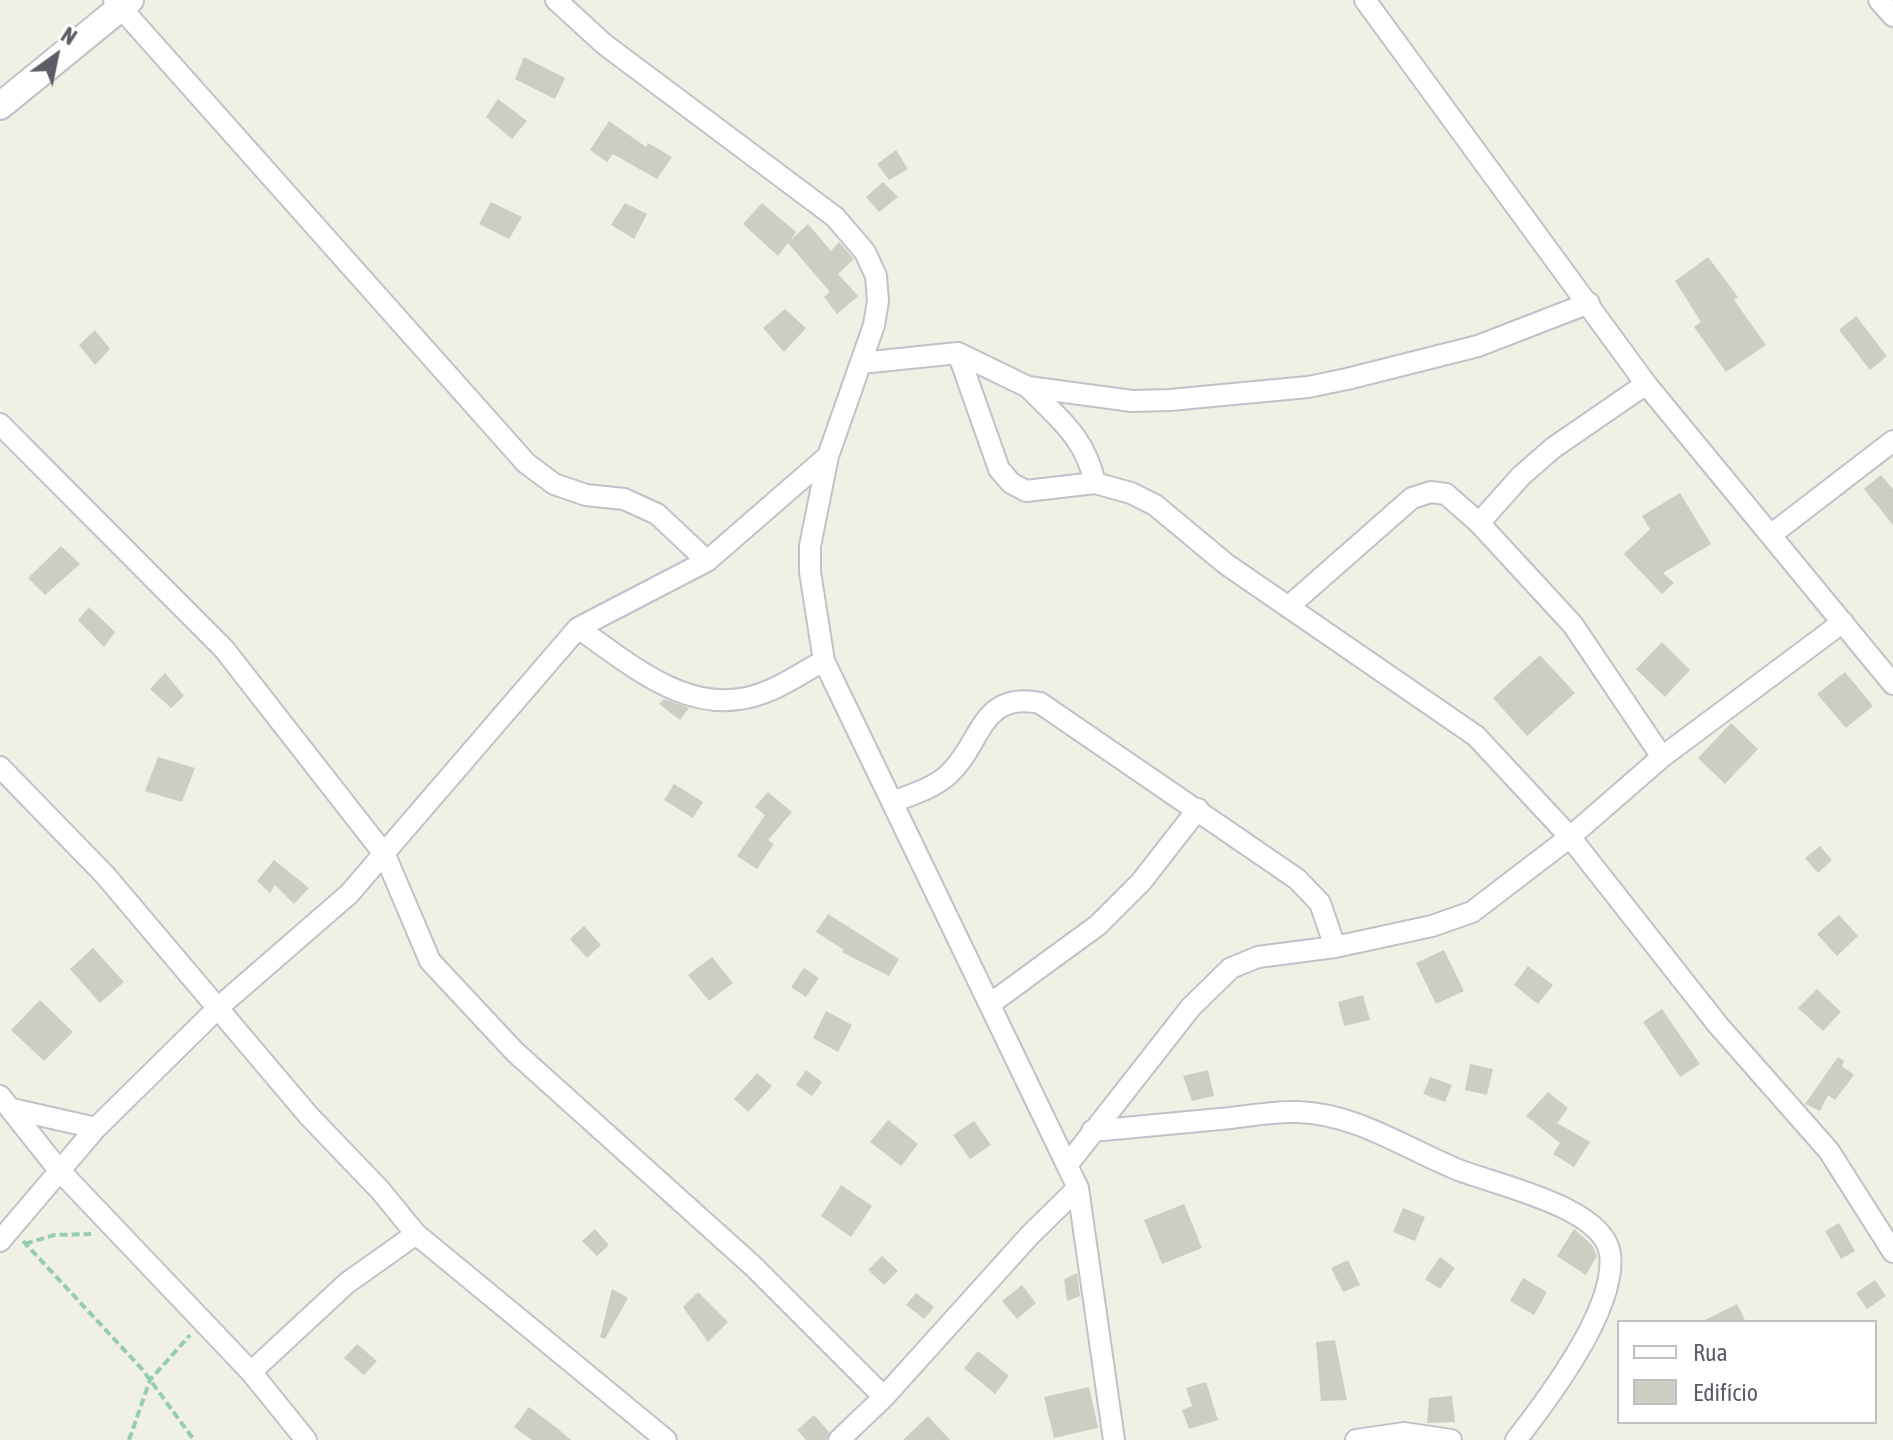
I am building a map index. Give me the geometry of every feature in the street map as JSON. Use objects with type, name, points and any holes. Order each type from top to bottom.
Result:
[{"type":"street","points":[[556,0],[604,44],[835,217],[865,252],[876,276],[878,301],[861,363],[828,456],[810,546],[810,572],[824,661],[1078,1188],[1114,1440]]},
{"type":"street","points":[[1365,0],[1646,384],[1893,684]]},
{"type":"street","points":[[1879,0],[1893,16]]},
{"type":"street","points":[[0,106],[122,2],[526,463],[554,484],[586,495],[624,499],[657,514],[707,561]]},
{"type":"street","points":[[861,363],[958,353],[1028,387],[1132,401],[1308,387],[1478,346],[1589,303]]},
{"type":"street","points":[[958,353],[999,469],[1011,483],[1026,491],[1095,483],[1131,493],[1155,505],[1226,564],[1476,736],[1570,837],[1718,1025],[1829,1151],[1893,1252]]},
{"type":"street","points":[[1479,523],[1521,476],[1553,448],[1646,384]]},
{"type":"street","points":[[1028,387],[1081,443],[1089,455],[1095,483]]},
{"type":"street","points":[[0,424],[224,649],[385,855],[430,961],[515,1052],[753,1266],[884,1397]]},
{"type":"street","points":[[1772,534],[1893,441]]},
{"type":"street","points":[[11,1242],[58,1169],[220,1006],[318,924],[385,855],[495,720],[578,628],[707,561],[828,456]]},
{"type":"street","points":[[1288,607],[1412,498],[1431,492],[1446,494],[1479,523],[1573,625],[1662,757]]},
{"type":"street","points":[[1068,1164],[1191,1007],[1231,968],[1258,957],[1335,947],[1432,926],[1472,912],[1570,837],[1662,757],[1843,622]]},
{"type":"street","points":[[578,628],[657,683],[696,698],[737,701],[765,693],[824,661]]},
{"type":"street","points":[[893,802],[938,783],[963,757],[985,720],[1000,706],[1019,699],[1040,703],[1198,809],[1312,891],[1320,903],[1335,947]]},
{"type":"street","points":[[0,767],[105,875],[220,1006],[309,1116],[380,1190],[416,1234],[666,1440]]},
{"type":"street","points":[[990,1004],[1098,925],[1141,882],[1198,809]]},
{"type":"street","points":[[6,1102],[96,1128]]},
{"type":"street","points":[[6,1102],[58,1169],[251,1372],[306,1440]]},
{"type":"street","points":[[1092,1131],[1295,1111],[1329,1114],[1374,1129],[1460,1171],[1539,1196],[1569,1210],[1594,1229],[1610,1250],[1610,1277],[1589,1328],[1557,1387],[1516,1440]]},
{"type":"street","points":[[839,1440],[884,1397],[1030,1235],[1078,1188]]},
{"type":"street","points":[[251,1372],[347,1283],[416,1234]]},
{"type":"street","points":[[1356,1440],[1404,1433],[1451,1440]]},
{"type":"path","points":[[11,1242],[54,1235],[119,1233]]},
{"type":"path","points":[[11,1242],[150,1380],[194,1440]]},
{"type":"path","points":[[129,1440],[150,1380],[202,1321]]},
{"type":"building","points":[[524,57],[565,78],[555,99],[515,79]]},
{"type":"building","points":[[498,99],[527,121],[512,139],[486,117]]},
{"type":"building","points":[[609,121],[646,147],[648,143],[672,157],[657,179],[613,154],[607,162],[590,150]]},
{"type":"building","points":[[896,150],[908,169],[889,180],[877,164]]},
{"type":"building","points":[[883,182],[898,197],[879,212],[866,197]]},
{"type":"building","points":[[491,202],[522,217],[509,239],[479,224]]},
{"type":"building","points":[[625,203],[647,214],[634,239],[611,225]]},
{"type":"building","points":[[762,203],[796,232],[790,241],[808,224],[831,251],[839,242],[854,259],[838,274],[858,296],[837,314],[824,297],[830,292],[788,243],[778,256],[743,224]]},
{"type":"building","points":[[1708,257],[1738,297],[1734,300],[1766,345],[1726,372],[1694,327],[1701,322],[1675,281]]},
{"type":"building","points":[[785,309],[806,328],[784,352],[763,328]]},
{"type":"building","points":[[1856,316],[1887,356],[1870,370],[1839,330]]},
{"type":"building","points":[[95,330],[110,349],[95,365],[79,345]]},
{"type":"building","points":[[1881,475],[1893,489],[1893,525],[1864,489]]},
{"type":"building","points":[[1680,493],[1711,544],[1663,573],[1674,583],[1662,594],[1624,554],[1650,529],[1642,516]]},
{"type":"building","points":[[61,546],[80,564],[45,595],[28,578]]},
{"type":"building","points":[[89,607],[115,632],[104,647],[78,620]]},
{"type":"building","points":[[1662,642],[1690,670],[1665,697],[1636,669]]},
{"type":"building","points":[[1540,655],[1575,693],[1527,736],[1493,698]]},
{"type":"building","points":[[1845,672],[1873,706],[1846,728],[1817,694]]},
{"type":"building","points":[[165,673],[184,696],[171,708],[150,689]]},
{"type":"building","points":[[664,699],[689,708],[680,720],[659,704]]},
{"type":"building","points":[[1731,723],[1758,749],[1725,784],[1698,758]]},
{"type":"building","points":[[158,757],[195,768],[182,802],[145,791]]},
{"type":"building","points":[[674,784],[703,802],[693,818],[664,800]]},
{"type":"building","points":[[768,792],[792,812],[768,840],[774,844],[757,869],[737,856],[765,815],[755,807]]},
{"type":"building","points":[[1820,846],[1832,860],[1818,873],[1805,858]]},
{"type":"building","points":[[274,860],[309,888],[294,904],[275,885],[270,893],[257,881]]},
{"type":"building","points":[[828,914],[899,959],[889,976],[842,952],[844,950],[816,932]]},
{"type":"building","points":[[1839,915],[1858,936],[1837,956],[1817,934]]},
{"type":"building","points":[[584,926],[601,945],[587,958],[570,939]]},
{"type":"building","points":[[93,948],[124,982],[100,1003],[70,969]]},
{"type":"building","points":[[1444,950],[1464,991],[1436,1004],[1416,963]]},
{"type":"building","points":[[712,957],[733,983],[709,1001],[688,975]]},
{"type":"building","points":[[1528,966],[1553,985],[1538,1004],[1514,985]]},
{"type":"building","points":[[804,968],[819,978],[806,997],[791,987]]},
{"type":"building","points":[[1817,989],[1841,1012],[1823,1031],[1798,1008]]},
{"type":"building","points":[[1363,995],[1370,1020],[1344,1026],[1338,1002]]},
{"type":"building","points":[[40,1000],[73,1032],[44,1061],[11,1030]]},
{"type":"building","points":[[1662,1009],[1700,1064],[1680,1077],[1643,1022]]},
{"type":"building","points":[[826,1011],[852,1025],[838,1052],[813,1038]]},
{"type":"building","points":[[1838,1057],[1844,1061],[1842,1066],[1854,1075],[1835,1100],[1828,1095],[1820,1111],[1805,1104]]},
{"type":"building","points":[[1470,1064],[1493,1069],[1487,1095],[1465,1090]]},
{"type":"building","points":[[806,1070],[822,1082],[812,1096],[796,1085]]},
{"type":"building","points":[[1208,1070],[1214,1096],[1192,1101],[1183,1076]]},
{"type":"building","points":[[757,1073],[772,1086],[748,1112],[734,1099]]},
{"type":"building","points":[[1430,1077],[1452,1085],[1445,1102],[1423,1094]]},
{"type":"building","points":[[1548,1092],[1568,1108],[1557,1123],[1590,1142],[1574,1167],[1553,1154],[1560,1143],[1526,1116]]},
{"type":"building","points":[[888,1120],[918,1144],[901,1166],[870,1142]]},
{"type":"building","points":[[974,1121],[991,1145],[970,1159],[953,1135]]},
{"type":"building","points":[[841,1185],[872,1206],[851,1237],[821,1216]]},
{"type":"building","points":[[1184,1204],[1202,1248],[1162,1264],[1144,1220]]},
{"type":"building","points":[[1403,1208],[1425,1217],[1415,1241],[1393,1232]]},
{"type":"building","points":[[1839,1223],[1855,1251],[1841,1259],[1825,1231]]},
{"type":"building","points":[[595,1229],[609,1245],[597,1256],[582,1241]]},
{"type":"building","points":[[1574,1229],[1592,1245],[1597,1256],[1586,1275],[1557,1256]]},
{"type":"building","points":[[882,1256],[898,1271],[884,1285],[868,1270]]},
{"type":"building","points":[[1440,1257],[1455,1268],[1440,1289],[1425,1279]]},
{"type":"building","points":[[1348,1260],[1360,1285],[1343,1292],[1331,1268]]},
{"type":"building","points":[[1077,1273],[1080,1296],[1067,1301],[1064,1279]]},
{"type":"building","points":[[1523,1278],[1547,1292],[1534,1315],[1510,1301]]},
{"type":"building","points":[[1875,1280],[1886,1296],[1867,1309],[1856,1293]]},
{"type":"building","points":[[1022,1285],[1036,1303],[1017,1319],[1002,1301]]},
{"type":"building","points":[[612,1289],[628,1298],[605,1339],[600,1337]]},
{"type":"building","points":[[698,1292],[728,1322],[708,1342],[683,1307]]},
{"type":"building","points":[[916,1293],[934,1307],[924,1319],[906,1305]]},
{"type":"building","points":[[1737,1304],[1745,1320],[1705,1320]]},
{"type":"building","points":[[1335,1340],[1347,1400],[1321,1401],[1316,1342]]},
{"type":"building","points":[[357,1344],[377,1361],[364,1375],[344,1358]]},
{"type":"building","points":[[978,1351],[1009,1376],[995,1394],[964,1368]]},
{"type":"building","points":[[1206,1382],[1218,1420],[1189,1429],[1182,1410],[1192,1406],[1186,1388]]},
{"type":"building","points":[[1089,1387],[1098,1428],[1054,1438],[1044,1397]]},
{"type":"building","points":[[1452,1396],[1455,1422],[1427,1423],[1429,1398]]},
{"type":"building","points":[[529,1407],[571,1440],[532,1440],[514,1427]]},
{"type":"building","points":[[814,1415],[829,1432],[826,1440],[806,1440],[797,1430]]},
{"type":"building","points":[[928,1416],[950,1440],[903,1440]]}]
